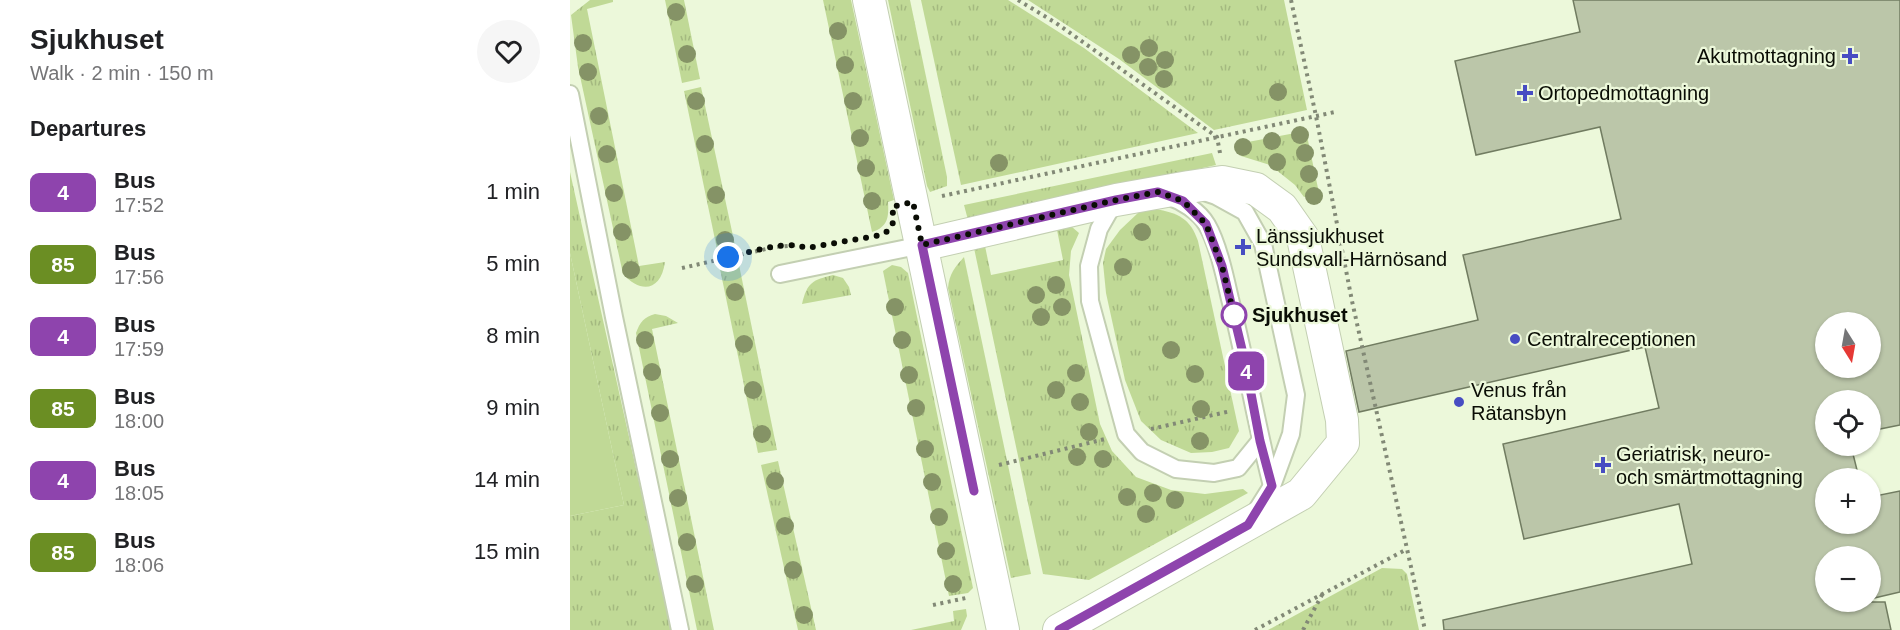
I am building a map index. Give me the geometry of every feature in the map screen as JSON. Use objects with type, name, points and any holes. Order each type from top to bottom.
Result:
[{"type":"street","points":[[869,0],[1003,630]]},
{"type":"street","points":[[922,245],[1116,200],[1222,182],[1256,189],[1282,208],[1303,238],[1342,420],[1343,443],[1301,494],[1059,630]]},
{"type":"lane","points":[[570,94],[616,329],[680,630]]},
{"type":"lane","points":[[1189,187],[1216,196],[1245,212],[1263,244],[1296,395],[1291,434],[1272,486],[1248,525]]},
{"type":"lane","points":[[1158,192],[1183,201],[1206,224],[1222,266],[1272,486]]},
{"type":"lane","points":[[1116,200],[1099,229],[1089,266],[1090,301],[1126,434],[1142,452],[1176,469],[1214,472],[1238,468],[1260,441]]},
{"type":"lane","points":[[780,274],[922,245]]},
{"type":"path","points":[[1018,0],[1056,23],[1216,137],[1222,158]]},
{"type":"path","points":[[1291,0],[1342,252],[1425,630]]},
{"type":"path","points":[[913,202],[1335,112]]},
{"type":"path","points":[[682,268],[775,247],[797,244],[807,248]]},
{"type":"path","points":[[1335,244],[1342,252]]},
{"type":"path","points":[[1255,630],[1407,549]]},
{"type":"path","points":[[1303,630],[1323,593]]},
{"type":"path","points":[[933,605],[970,598]]},
{"type":"green space","points":[[590,0],[613,0],[613,2],[587,9],[639,266],[665,262],[659,279],[655,284],[649,286],[637,285],[623,274],[578,67],[571,15]]},
{"type":"green space","points":[[665,0],[684,0],[700,79],[682,83]]},
{"type":"green space","points":[[823,0],[851,0],[894,200],[888,202],[888,217],[884,224],[872,232]]},
{"type":"green space","points":[[888,0],[910,0],[947,177],[947,186],[930,192],[927,186]]},
{"type":"green space","points":[[921,0],[1008,0],[1084,48],[1198,133],[961,185]]},
{"type":"green space","points":[[1028,0],[1284,0],[1307,110],[1214,130],[1119,59]]},
{"type":"green space","points":[[701,87],[736,250],[718,254],[684,91]]},
{"type":"green space","points":[[1306,131],[1319,193],[1304,197],[1295,185],[1270,165],[1241,156],[1237,144]]},
{"type":"green space","points":[[1212,153],[1216,165],[968,220],[964,205]]},
{"type":"green space","points":[[570,172],[672,630],[570,630],[570,516],[624,505],[570,253]]},
{"type":"green space","points":[[1155,209],[1170,212],[1182,218],[1191,227],[1198,241],[1239,431],[1229,448],[1191,453],[1161,440],[1141,421],[1125,380],[1106,293],[1103,263],[1106,249],[1120,230],[1139,212]]},
{"type":"green space","points":[[1072,227],[1079,233],[1071,251],[1069,275],[1100,424],[1112,451],[1136,477],[1171,490],[1205,494],[1243,489],[1248,493],[1089,580],[1043,574],[974,248],[985,246],[991,275],[1063,260],[1057,230]]},
{"type":"green space","points":[[570,253],[624,505],[570,516]]},
{"type":"green space","points":[[964,257],[1031,574],[1011,578],[948,288],[953,271]]},
{"type":"green space","points":[[738,260],[777,450],[758,453],[719,264]]},
{"type":"green space","points":[[892,265],[901,267],[908,273],[973,588],[968,593],[949,596],[883,271]]},
{"type":"green space","points":[[833,275],[843,278],[851,295],[802,304],[806,291],[812,283]]},
{"type":"green space","points":[[655,314],[666,316],[678,323],[652,329],[714,630],[697,630],[636,333],[643,320]]},
{"type":"green space","points":[[778,461],[816,630],[798,630],[761,465]]},
{"type":"green space","points":[[1382,568],[1402,569],[1407,574],[1419,630],[1268,630]]},
{"type":"green space","points":[[966,609],[967,616],[961,630],[911,630],[954,621],[953,611]]},
{"type":"building","points":[[1573,0],[1900,0],[1900,425],[1881,429],[1881,390],[1815,390],[1815,456],[1854,456],[1856,468],[1815,468],[1815,534],[1881,534],[1881,495],[1900,491],[1900,592],[1881,596],[1881,546],[1815,546],[1815,612],[1881,612],[1881,602],[1885,602],[1891,630],[1444,630],[1443,620],[1692,564],[1679,504],[1524,539],[1503,444],[1659,408],[1645,347],[1359,412],[1346,351],[1478,320],[1463,255],[1621,219],[1600,127],[1476,155],[1455,61],[1580,32]]},
{"type":"bus line","name":"4","points":[[974,491],[922,245],[1158,192],[1183,201],[1206,224],[1222,266],[1272,486],[1248,525],[1059,630]]},
{"type":"place","name":"Akutmottagning","points":[[1850,56]]},
{"type":"place","name":"Ortopedmottagning","points":[[1525,93]]},
{"type":"place","name":"Länssjukhuset Sundsvall-Härnösand","points":[[1243,247]]},
{"type":"place","name":"Sjukhuset","points":[[1234,315]]},
{"type":"place","name":"Centralreceptionen","points":[[1515,339]]},
{"type":"place","name":"Venus från Rätansbyn","points":[[1459,402]]},
{"type":"place","name":"Geriatrisk, neuro- och smärtmottagning","points":[[1603,465]]},
{"type":"route","points":[[728,257],[775,247],[797,244],[807,248],[881,235],[888,231],[894,221],[892,207],[913,202],[922,245],[1158,192],[1183,201],[1206,224],[1222,266],[1234,315]]}]
